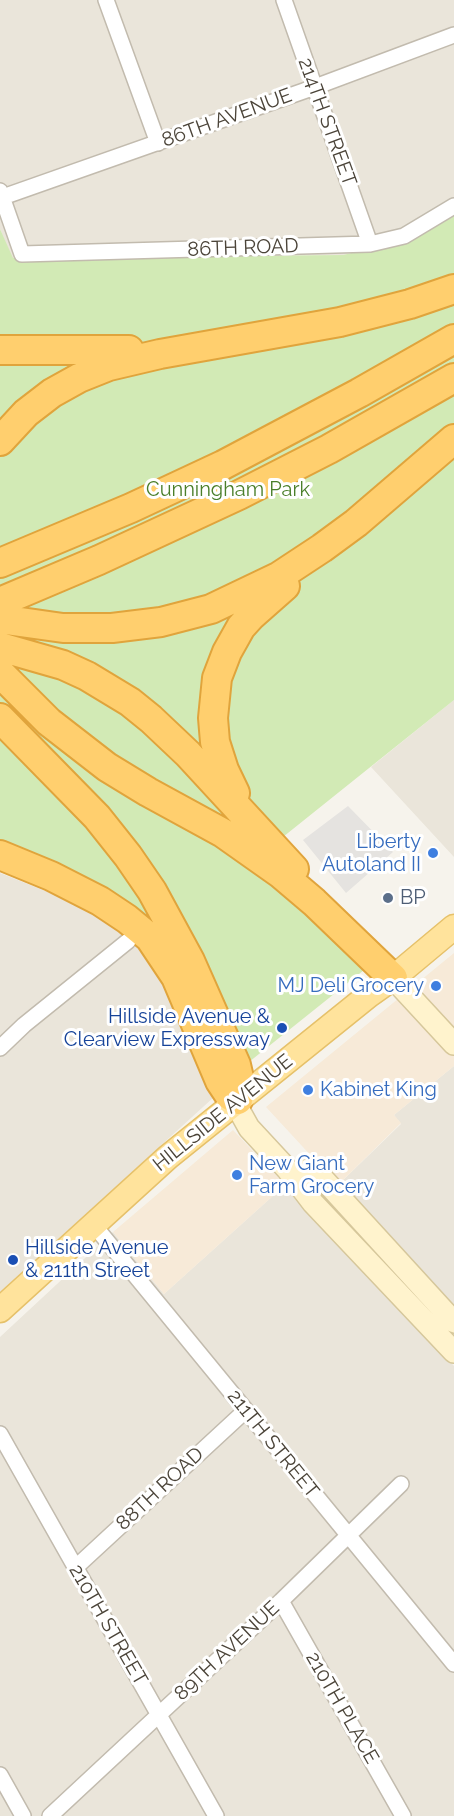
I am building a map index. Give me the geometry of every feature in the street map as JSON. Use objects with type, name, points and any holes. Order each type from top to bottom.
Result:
[{"type":"highway","points":[[0,441],[38,403],[64,385],[86,375],[134,359],[303,330],[376,314],[454,289]]},
{"type":"highway","points":[[0,563],[140,504],[269,442],[454,339]]},
{"type":"highway","points":[[0,350],[124,351],[233,342]]},
{"type":"highway","points":[[0,602],[192,518],[285,472],[454,378]]},
{"type":"highway","points":[[272,843],[238,798],[219,756],[213,718],[217,678],[233,639],[251,616],[454,439]]},
{"type":"highway","points":[[0,619],[63,628],[112,628],[188,616],[232,600],[278,577],[356,523]]},
{"type":"highway","points":[[5,657],[42,658],[71,669],[130,702],[170,736],[272,843],[292,865],[314,902]]},
{"type":"highway","points":[[5,657],[49,722],[107,767],[242,845],[281,874],[314,902],[393,978]]},
{"type":"highway","points":[[0,718],[97,817],[152,891],[190,961],[236,1065],[239,1078],[238,1100],[230,1096],[220,1081],[176,977],[150,938],[128,919],[0,847]]},
{"type":"highway","points":[[0,855],[78,889]]},
{"type":"main road","name":"HILLSIDE AVENUE","points":[[0,1310],[168,1157],[454,927]]},
{"type":"main road","points":[[393,978],[454,1044]]},
{"type":"main road","points":[[238,1100],[239,1110],[249,1128],[313,1203],[454,1352]]},
{"type":"main road","points":[[298,1183],[304,1171],[316,1172],[454,1322]]},
{"type":"main road","points":[[368,1261],[381,1244]]},
{"type":"main road","points":[[425,1322],[439,1305]]},
{"type":"street","points":[[106,0],[158,143]]},
{"type":"street","name":"214TH STREET","points":[[284,0],[370,244]]},
{"type":"street","name":"86TH AVENUE","points":[[1,196],[158,143],[454,35]]},
{"type":"street","name":"86TH ROAD","points":[[1,196],[22,254],[370,244],[404,236],[454,206]]},
{"type":"street","points":[[0,1048],[24,1025],[128,941]]},
{"type":"street","name":"211TH STREET","points":[[93,1224],[454,1664]]},
{"type":"street","name":"88TH ROAD","points":[[75,1568],[246,1411]]},
{"type":"street","name":"210TH STREET","points":[[0,1434],[216,1816]]},
{"type":"street","name":"89TH AVENUE","points":[[50,1816],[280,1601],[401,1484]]},
{"type":"street","name":"210TH PLACE","points":[[280,1601],[403,1816]]},
{"type":"street","points":[[0,1774],[23,1816]]},
{"type":"shaded area","points":[[0,0],[454,0],[454,215],[413,238],[343,255],[12,258],[0,229]]},
{"type":"shaded area","points":[[454,700],[454,857],[371,767]]},
{"type":"shaded area","points":[[348,806],[393,852],[346,893],[303,840]]},
{"type":"shaded area","points":[[0,873],[121,921],[145,941],[214,1097],[0,1292]]},
{"type":"shaded area","points":[[454,953],[454,1066],[394,1115],[401,1123],[338,1185],[266,1107]]},
{"type":"shaded area","points":[[454,1066],[454,1309],[338,1185],[401,1124],[394,1115]]},
{"type":"shaded area","points":[[233,1130],[285,1185],[164,1294],[113,1232]]},
{"type":"shaded area","points":[[285,1185],[454,1366],[454,1816],[0,1816],[0,1337],[113,1232],[164,1294]]},
{"type":"green space","name":"Cunningham Park","points":[[454,215],[454,700],[253,861],[364,970],[249,1062],[154,932],[0,850],[0,229],[13,258],[343,255],[413,238]]},
{"type":"place","name":"Liberty Autoland II","points":[[433,853]]},
{"type":"place","name":"BP","points":[[388,898]]},
{"type":"place","name":"MJ Deli Grocery","points":[[436,986]]},
{"type":"place","name":"Hillside Avenue & Clearview Expressway","points":[[282,1028]]},
{"type":"place","name":"Kabinet King","points":[[308,1090]]},
{"type":"place","name":"New Giant Farm Grocery","points":[[237,1175]]},
{"type":"place","name":"Hillside Avenue & 211th Street","points":[[13,1260]]}]
